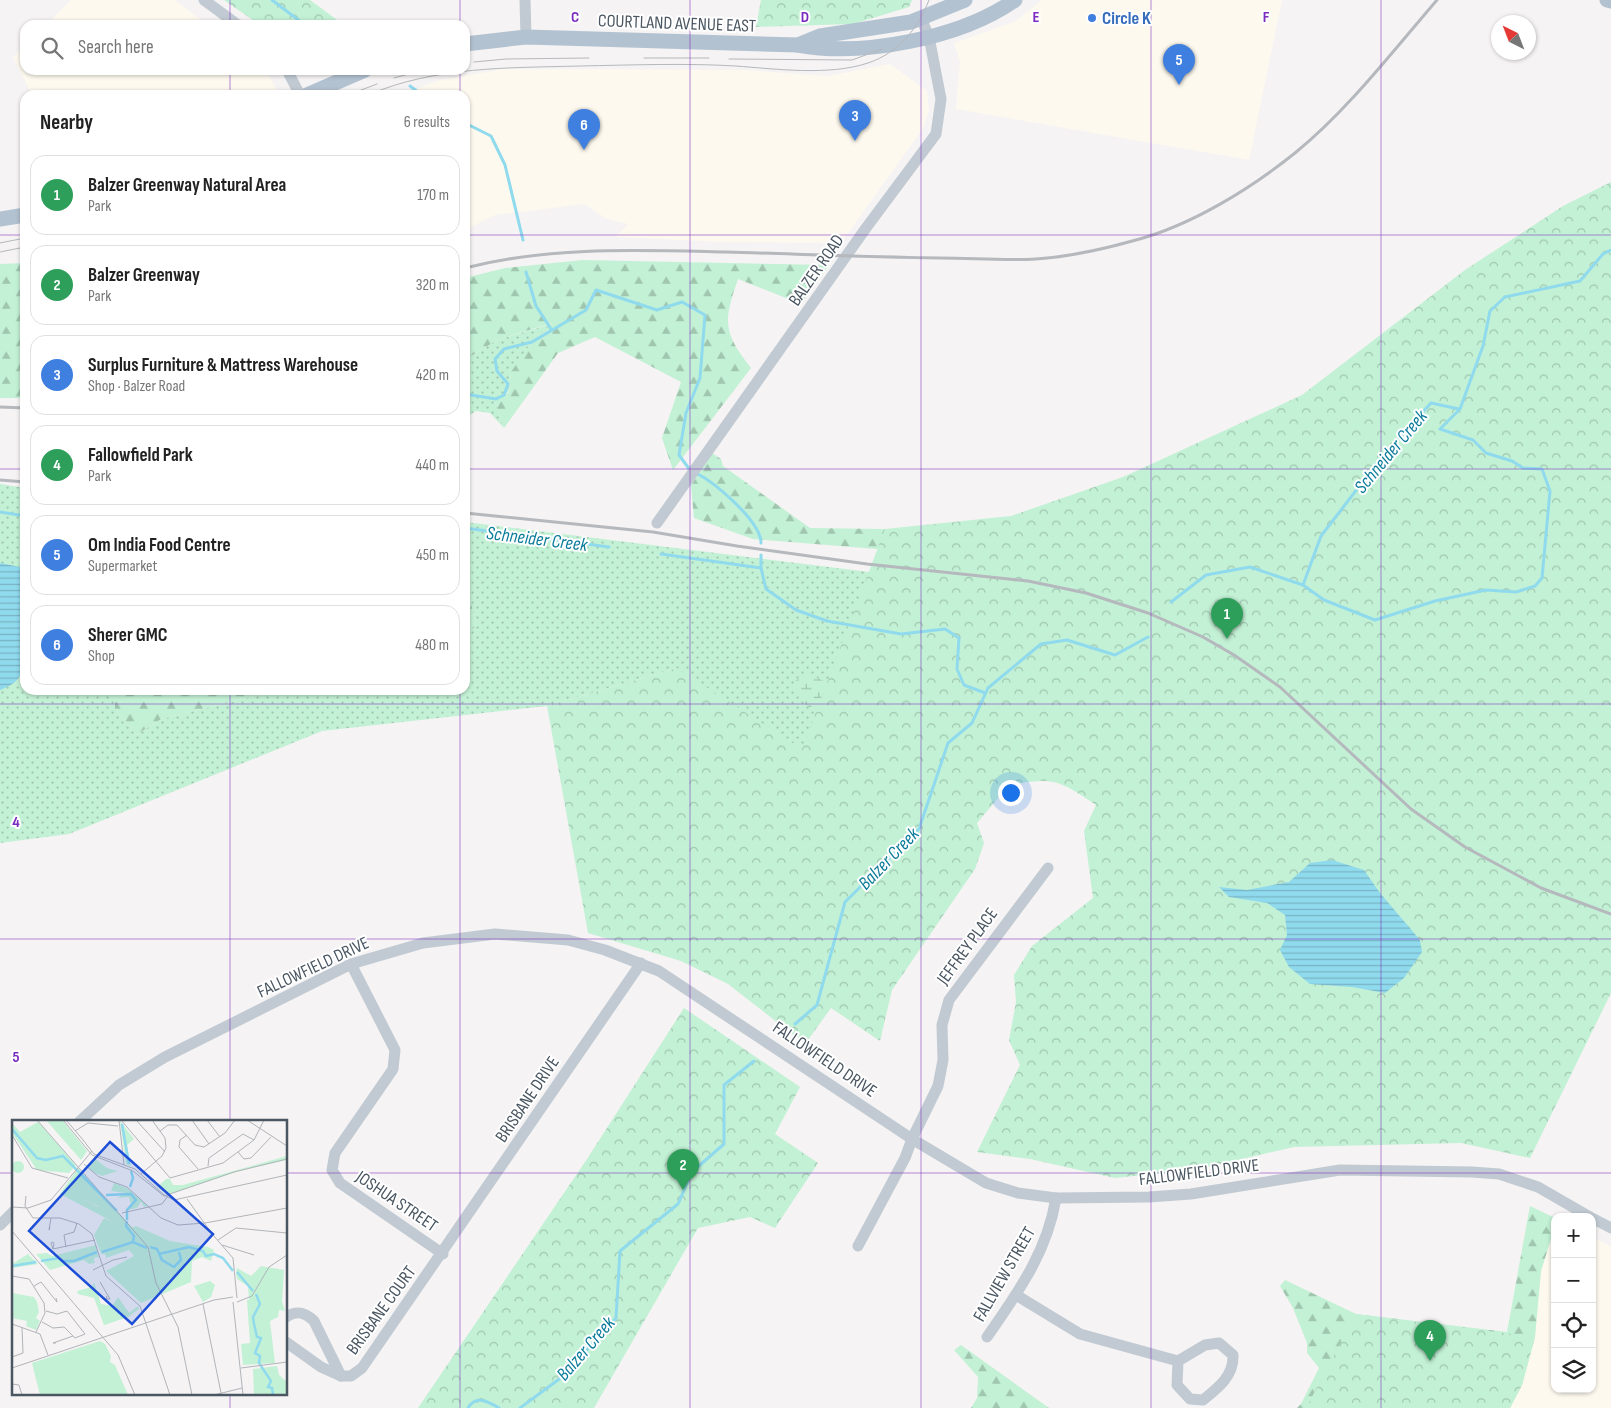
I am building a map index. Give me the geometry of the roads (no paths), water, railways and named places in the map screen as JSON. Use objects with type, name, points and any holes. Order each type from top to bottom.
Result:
[{"type":"main road","name":"COURTLAND AVENUE EAST","points":[[798,45],[820,36],[911,22],[965,0]]},
{"type":"main road","name":"COURTLAND AVENUE EAST","points":[[470,43],[526,37],[798,45],[819,49],[890,45],[929,38],[974,23],[1015,0]]},
{"type":"main road","points":[[319,90],[353,75]]},
{"type":"main road","points":[[0,219],[20,216]]},
{"type":"street","points":[[204,0],[231,20]]},
{"type":"street","points":[[526,0],[526,37]]},
{"type":"street","name":"BALZER ROAD","points":[[657,523],[866,228],[936,134],[941,99],[929,38],[921,18]]},
{"type":"street","points":[[290,75],[297,90]]},
{"type":"street","name":"JEFFREY PLACE","points":[[858,1246],[905,1158],[941,1076],[942,1025],[949,1000],[1048,868]]},
{"type":"street","name":"FALLOWFIELD DRIVE","points":[[82,1120],[119,1085],[165,1057],[351,964],[423,943],[495,934],[568,940],[605,950],[659,971],[706,1000],[912,1139],[986,1183],[1018,1193],[1056,1198],[1149,1197],[1191,1194],[1340,1170],[1472,1172],[1500,1174],[1538,1187],[1584,1213]]},
{"type":"street","name":"BRISBANE DRIVE","points":[[442,1254],[641,963]]},
{"type":"street","name":"JOSHUA STREET","points":[[351,964],[395,1050],[396,1060],[393,1069],[335,1153],[332,1170],[340,1183],[442,1254]]},
{"type":"street","name":"FALLVIEW STREET","points":[[987,1337],[1016,1295],[1044,1244],[1052,1224],[1056,1198]]},
{"type":"street","points":[[0,1225],[12,1212]]},
{"type":"street","name":"FALLOWFIELD DRIVE","points":[[1596,1220],[1611,1228]]},
{"type":"street","name":"BRISBANE COURT","points":[[288,1343],[321,1368],[341,1376],[351,1376],[362,1368],[442,1254]]},
{"type":"street","points":[[1016,1295],[1080,1334],[1178,1360],[1205,1345],[1219,1344],[1233,1356],[1233,1365],[1230,1373],[1219,1387],[1203,1400],[1190,1399],[1177,1385],[1178,1360]]},
{"type":"street","name":"BRISBANE COURT","points":[[288,1316],[300,1312],[308,1315],[314,1321],[341,1376]]},
{"type":"water","points":[[0,563],[20,567],[20,677],[12,684],[0,690]]},
{"type":"water","points":[[1332,860],[1364,870],[1380,893],[1420,940],[1422,952],[1404,978],[1385,993],[1352,987],[1310,984],[1289,967],[1280,950],[1287,935],[1285,915],[1267,903],[1229,897],[1219,887],[1247,890],[1289,882],[1310,863]]},
{"type":"waterway","points":[[272,0],[298,20]]},
{"type":"waterway","points":[[410,86],[415,90]]},
{"type":"waterway","points":[[470,126],[491,136],[505,165],[523,240]]},
{"type":"waterway","points":[[1171,602],[1206,575],[1250,567],[1303,585],[1324,600],[1375,620],[1435,601],[1486,590],[1516,592],[1535,586],[1542,578],[1550,491],[1542,469],[1523,468],[1512,461],[1486,453],[1473,440],[1440,429],[1460,409],[1483,346],[1490,311],[1505,297],[1580,281],[1603,254],[1611,250]]},
{"type":"waterway","points":[[526,272],[536,306],[551,329]]},
{"type":"waterway","name":"Schneider Creek","points":[[470,395],[496,399],[504,395],[508,384],[497,371],[495,359],[504,349],[532,342],[586,310],[596,290],[657,310],[682,302],[705,315],[700,378],[686,413],[679,455],[690,470]]},
{"type":"waterway","name":"Schneider Creek","points":[[1303,585],[1321,536],[1381,458],[1431,403],[1459,409]]},
{"type":"waterway","name":"Schneider Creek","points":[[696,473],[735,503],[753,524],[759,534],[761,543]]},
{"type":"waterway","name":"Schneider Creek","points":[[0,512],[20,515]]},
{"type":"waterway","name":"Schneider Creek","points":[[470,529],[609,547]]},
{"type":"waterway","name":"Schneider Creek","points":[[661,554],[761,568]]},
{"type":"waterway","name":"Schneider Creek","points":[[761,555],[761,568],[766,589],[796,610],[827,621],[901,634],[945,629],[959,638],[957,669],[964,685],[985,693]]},
{"type":"waterway","name":"Balzer Creek","points":[[795,1024],[817,1005],[845,902],[919,829],[948,743],[972,723],[988,688],[1041,644],[1067,640],[1115,655],[1148,637]]},
{"type":"waterway","name":"Balzer Creek","points":[[520,1408],[562,1377],[616,1318],[620,1251],[678,1204],[692,1172],[724,1144],[724,1085],[754,1061]]},
{"type":"waterway","name":"Balzer Creek","points":[[468,1408],[475,1401],[479,1400],[499,1408]]},
{"type":"tram line","points":[[470,70],[678,64],[785,70],[820,70],[853,67],[879,59],[906,39],[919,21],[929,0]]},
{"type":"tram line","points":[[729,59],[852,60],[882,49]]},
{"type":"tram line","points":[[474,62],[506,59],[589,58]]},
{"type":"tram line","points":[[644,58],[709,58]]},
{"type":"tram line","points":[[394,78],[405,75]]},
{"type":"tram line","points":[[382,90],[441,75]]},
{"type":"tram line","points":[[361,90],[377,84]]},
{"type":"tram line","points":[[0,243],[20,239]]},
{"type":"tram line","points":[[0,252],[20,248]]},
{"type":"railway","points":[[470,267],[530,256],[627,250],[1024,260],[1074,254],[1136,240],[1178,225],[1220,204],[1259,180],[1295,153],[1351,100],[1437,0]]},
{"type":"railway","points":[[0,407],[20,408]]},
{"type":"railway","points":[[0,480],[20,482]]},
{"type":"railway","points":[[470,514],[653,532],[867,564],[1028,581],[1086,593],[1148,613],[1203,637],[1234,655],[1280,687],[1411,809],[1465,847],[1541,888],[1611,914]]},
{"type":"place","name":"Circle K","points":[[1092,18]]},
{"type":"place","name":"Om India Food Centre","points":[[1179,85]]},
{"type":"place","name":"Surplus Furniture & Mattress Warehouse","points":[[855,141]]},
{"type":"place","name":"Sherer GMC","points":[[584,150]]},
{"type":"place","name":"Balzer Greenway Natural Area","points":[[1227,639]]},
{"type":"place","name":"Balzer Greenway","points":[[683,1190]]},
{"type":"place","name":"Fallowfield Park","points":[[1430,1361]]}]
